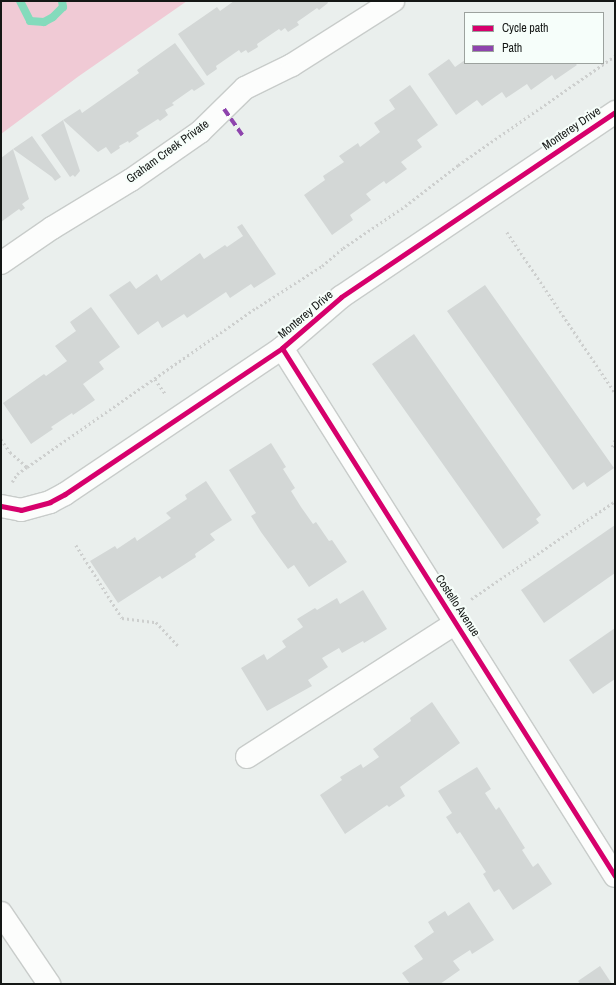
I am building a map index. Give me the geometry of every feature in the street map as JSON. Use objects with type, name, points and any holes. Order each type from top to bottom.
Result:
[{"type":"street","name":"Graham Creek Private","points":[[1,263],[52,228],[131,180],[200,132],[245,88],[292,65],[393,1]]},
{"type":"street","name":"Monterey Drive","points":[[5,498],[21,510],[50,502],[65,494],[282,348],[341,298],[615,112]]},
{"type":"street","name":"Costello Avenue","points":[[282,348],[615,876]]},
{"type":"street","points":[[247,757],[451,615]]},
{"type":"street","points":[[1,913],[49,984]]},
{"type":"path","points":[[604,64],[615,56]]},
{"type":"path","points":[[5,498],[17,474],[256,308],[322,266],[342,248],[404,206],[458,165],[603,64]]},
{"type":"path","points":[[507,232],[615,393]]},
{"type":"path","points":[[155,379],[166,396]]},
{"type":"path","points":[[1,439],[10,452],[28,467]]},
{"type":"path","points":[[612,447],[615,440]]},
{"type":"path","points":[[451,615],[615,501]]},
{"type":"path","points":[[76,545],[122,618],[156,622],[178,646]]},
{"type":"shaded area","points":[[1,1],[187,1],[79,76],[1,134]]},
{"type":"building","points":[[234,1],[327,1],[328,3],[319,10],[317,8],[297,22],[299,25],[288,32],[285,28],[281,31],[279,29],[257,44],[258,47],[248,53],[246,50],[241,53],[239,50],[216,66],[217,69],[207,76],[178,34],[217,7],[220,11]]},
{"type":"building","points":[[175,43],[205,84],[194,91],[192,89],[172,103],[174,105],[165,110],[168,115],[160,121],[158,119],[136,133],[139,136],[129,143],[128,141],[119,146],[120,148],[111,154],[106,147],[98,152],[63,120],[80,109],[82,113],[139,73],[137,70]]},
{"type":"building","points":[[449,59],[455,67],[464,61],[464,64],[577,65],[555,80],[552,75],[531,90],[527,84],[506,98],[502,92],[482,106],[477,100],[456,115],[428,74]]},
{"type":"building","points":[[410,85],[438,125],[417,140],[422,147],[401,162],[407,169],[386,184],[384,181],[366,194],[371,200],[350,215],[353,220],[332,235],[304,195],[325,180],[323,176],[344,162],[339,156],[358,143],[360,147],[380,132],[374,123],[395,109],[389,100]]},
{"type":"building","points":[[63,120],[80,171],[75,177],[73,175],[70,177],[41,135]]},
{"type":"building","points":[[32,136],[61,177],[55,181],[52,177],[13,149]]},
{"type":"building","points":[[13,149],[29,199],[22,204],[25,208],[21,211],[19,209],[1,222],[1,158]]},
{"type":"building","points":[[242,224],[276,274],[254,288],[251,284],[230,298],[226,292],[187,318],[184,314],[162,328],[158,321],[138,335],[109,295],[130,281],[136,289],[157,274],[161,281],[200,253],[204,259],[225,245],[227,247],[243,236],[237,227]]},
{"type":"building","points":[[485,285],[614,468],[587,487],[584,482],[573,490],[447,311]]},
{"type":"building","points":[[91,307],[120,347],[99,362],[104,369],[83,384],[95,400],[73,415],[72,413],[51,427],[53,429],[31,444],[3,403],[44,374],[46,376],[67,361],[55,346],[76,331],[70,322]]},
{"type":"building","points":[[414,334],[541,515],[536,519],[539,523],[503,549],[372,364]]},
{"type":"building","points":[[271,443],[286,467],[283,469],[295,488],[291,491],[301,507],[313,524],[316,522],[329,541],[332,540],[347,562],[309,587],[294,565],[288,569],[261,532],[251,516],[256,513],[229,470]]},
{"type":"building","points":[[206,481],[232,520],[210,534],[215,540],[195,554],[196,557],[162,579],[160,576],[118,603],[90,561],[115,546],[117,549],[135,537],[137,541],[171,518],[166,513],[187,499],[185,495]]},
{"type":"building","points":[[615,525],[615,573],[544,623],[521,590]]},
{"type":"building","points":[[363,590],[387,629],[364,643],[363,641],[342,653],[339,648],[322,658],[328,667],[308,680],[312,686],[267,711],[241,668],[264,654],[267,660],[286,647],[282,641],[303,627],[297,619],[315,608],[317,610],[337,598],[340,604]]},
{"type":"building","points":[[615,628],[615,679],[593,694],[569,660]]},
{"type":"building","points":[[432,702],[460,743],[400,787],[405,796],[389,807],[387,805],[345,834],[320,795],[342,780],[340,777],[361,764],[363,768],[379,757],[373,749],[411,721],[410,718]]},
{"type":"building","points":[[477,767],[491,789],[485,793],[496,810],[499,807],[525,848],[522,850],[533,867],[538,863],[552,884],[513,910],[499,889],[494,892],[483,874],[486,872],[460,832],[457,834],[446,817],[452,813],[438,791]]},
{"type":"building","points":[[469,902],[494,940],[472,954],[470,950],[453,961],[460,970],[440,984],[410,984],[402,973],[423,959],[414,946],[434,932],[428,922],[445,911],[448,916]]},
{"type":"building","points":[[600,966],[612,984],[580,984],[578,981]]},
{"type":"waterway","points":[[20,1],[30,21],[44,22],[53,17],[63,7],[62,1]]},
{"type":"marked path","points":[[224,109],[242,135]]},
{"type":"cycle path","points":[[1,506],[21,510],[50,502],[65,494],[282,348],[341,297],[615,112]]},
{"type":"cycle path","points":[[282,348],[615,876]]}]
